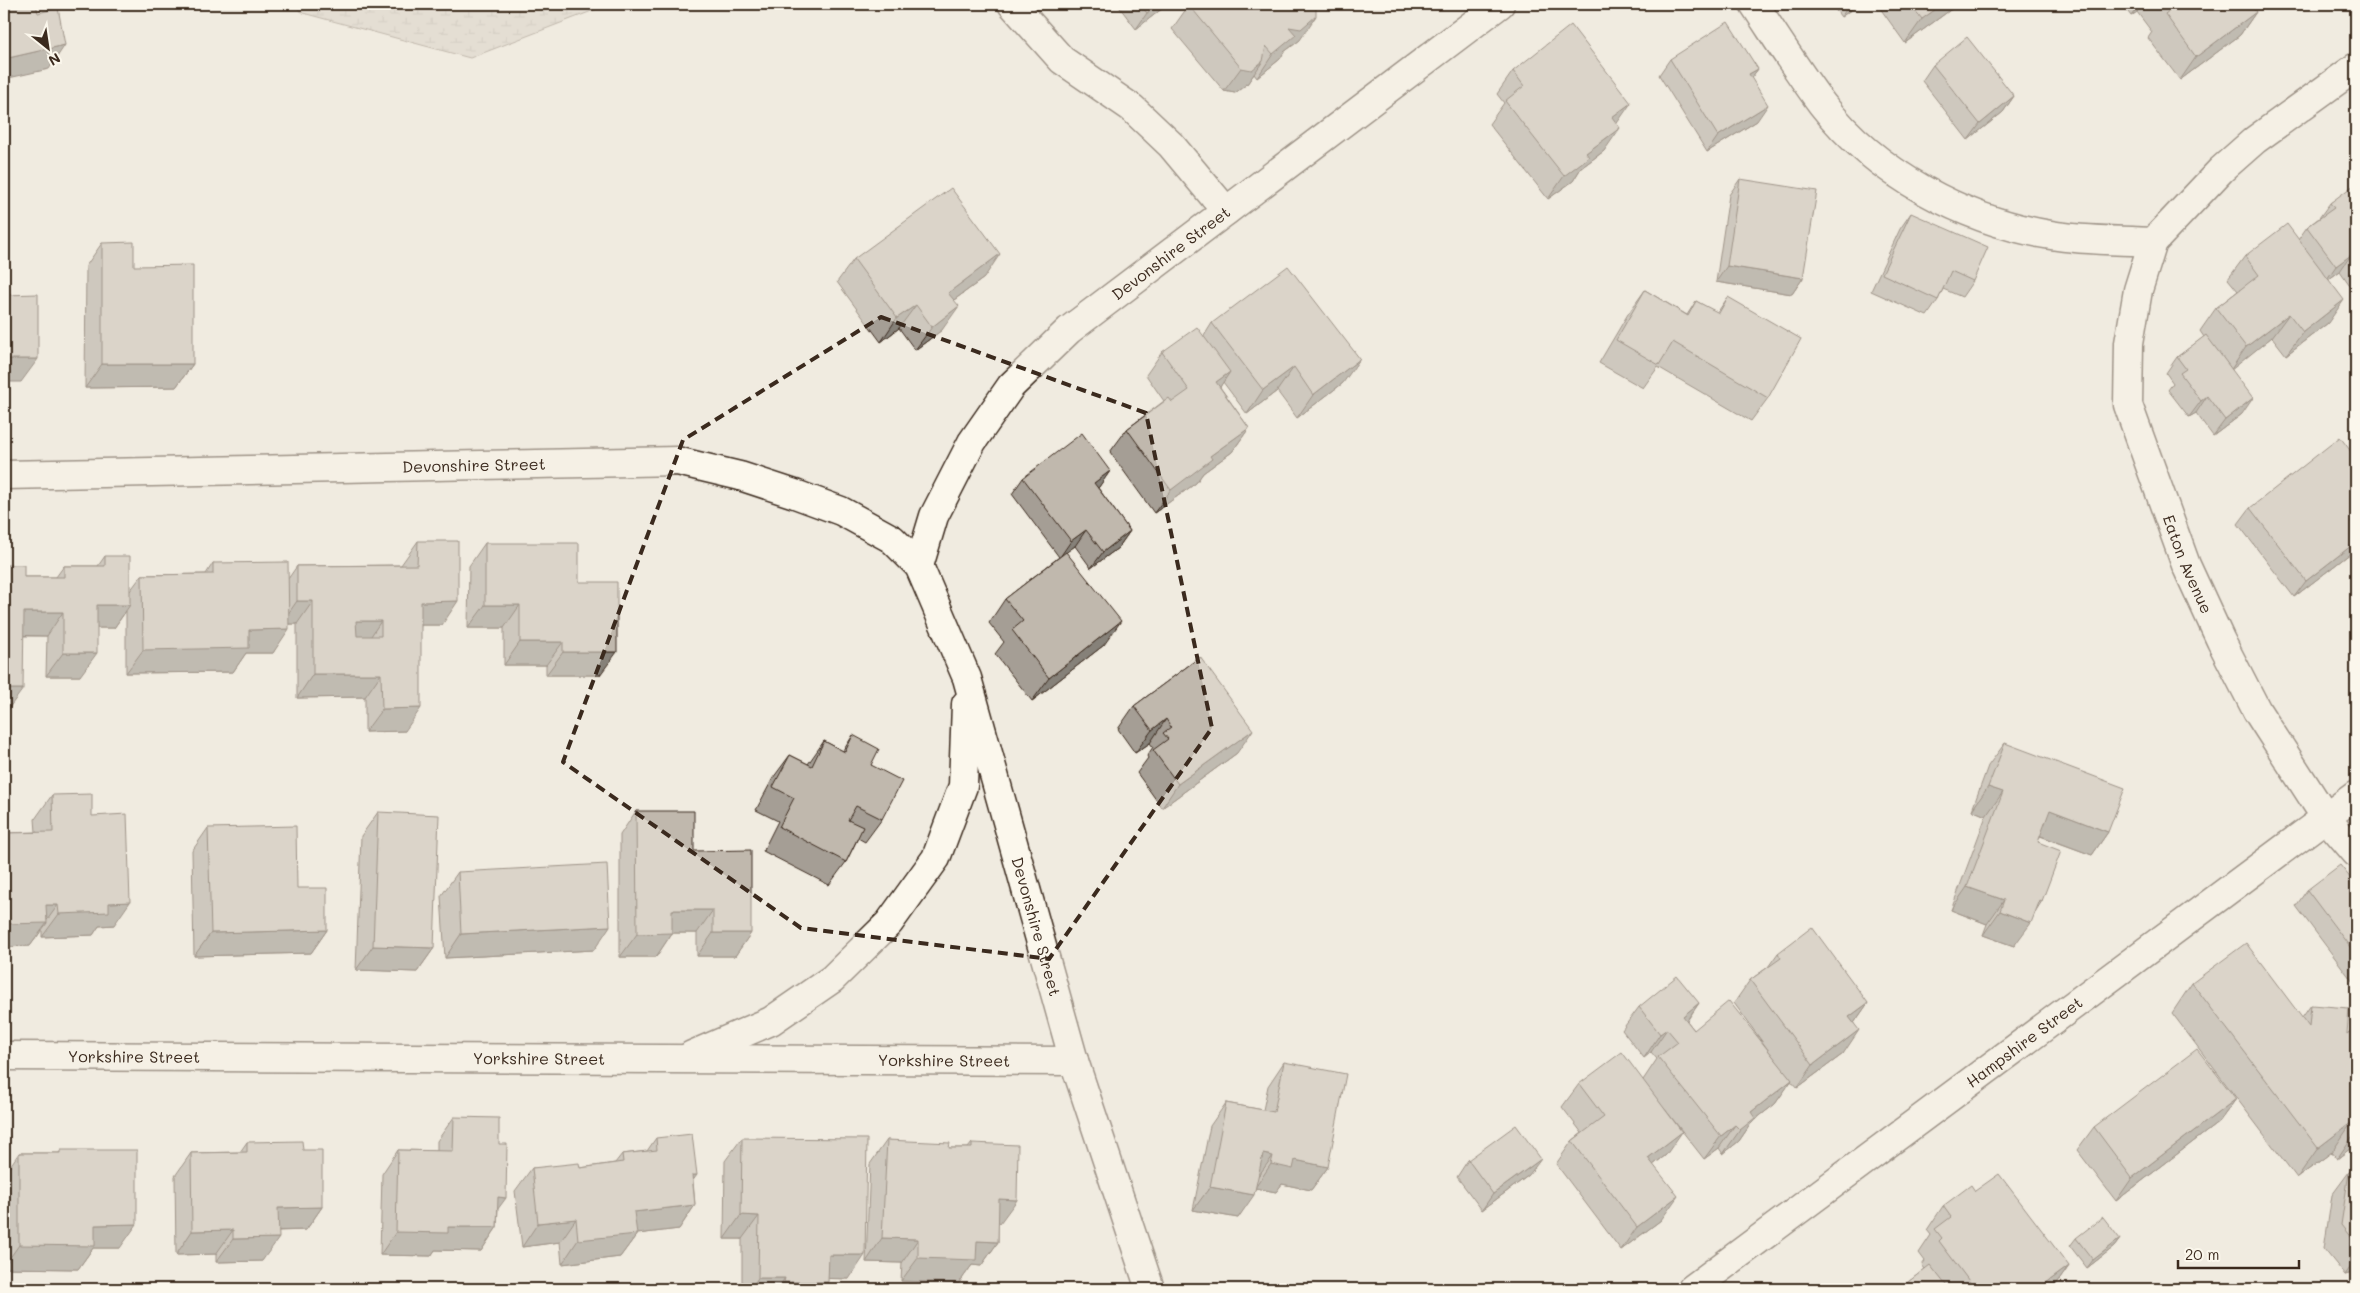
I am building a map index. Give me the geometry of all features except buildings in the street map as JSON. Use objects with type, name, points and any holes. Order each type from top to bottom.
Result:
[{"type":"street","points":[[1012,4],[1062,60],[1132,108],[1171,145],[1226,211]]},
{"type":"street","name":"Devonshire Street","points":[[919,566],[934,516],[972,442],[1011,386],[1069,330],[1500,4]]},
{"type":"street","points":[[1754,4],[1823,105],[1863,147],[1912,184],[1974,215],[2051,236],[2153,242],[2221,170],[2248,146],[2356,67]]},
{"type":"street","name":"Eaton Avenue","points":[[2153,242],[2138,290],[2129,343],[2128,405],[2186,565],[2221,641],[2257,711],[2326,818],[2356,853]]},
{"type":"street","name":"Devonshire Street","points":[[4,475],[677,461],[740,476],[795,494],[841,512],[892,539],[919,566],[967,678],[1074,1061],[1150,1289]]},
{"type":"street","points":[[682,1059],[771,1021],[832,979],[890,923],[936,858],[964,786],[967,678]]},
{"type":"street","name":"Hampshire Street","points":[[1692,1289],[2356,795]]},
{"type":"street","name":"Yorkshire Street","points":[[4,1056],[1074,1061]]},
{"type":"highlighted area","points":[[881,317],[1146,413],[1212,728],[1049,959],[801,928],[563,762],[683,440]]},
{"type":"green space","points":[[292,4],[610,4],[470,58],[303,13]]}]
